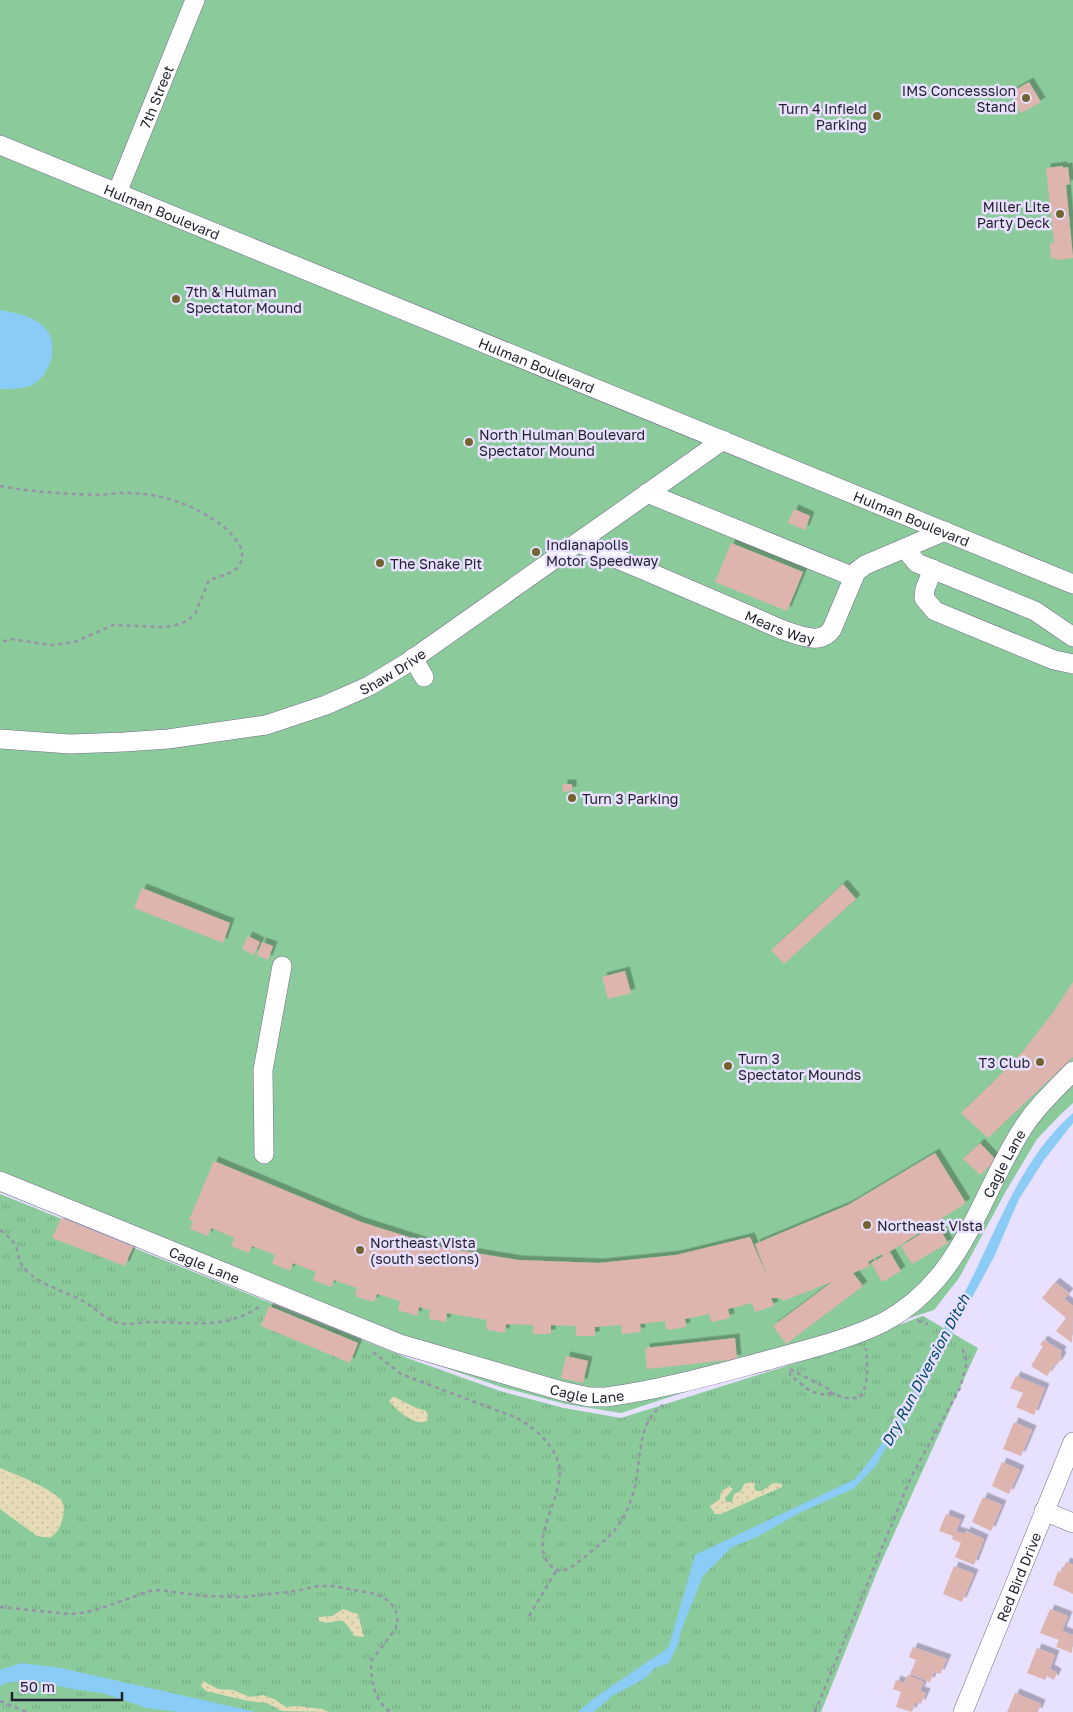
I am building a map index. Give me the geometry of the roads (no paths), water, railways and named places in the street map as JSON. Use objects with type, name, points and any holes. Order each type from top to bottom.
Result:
[{"type":"street","name":"7th Street","points":[[117,193],[195,0]]},
{"type":"street","name":"Hulman Boulevard","points":[[0,145],[1073,584]]},
{"type":"street","name":"Shaw Drive","points":[[0,739],[70,744],[168,739],[266,725],[326,705],[369,686],[413,658],[723,440]]},
{"type":"street","points":[[647,493],[854,577]]},
{"type":"street","name":"Mears Way","points":[[579,543],[796,634],[812,638],[828,634],[832,629],[856,572],[865,565],[945,531]]},
{"type":"street","points":[[907,547],[917,563],[1034,611],[1073,637]]},
{"type":"street","points":[[933,569],[925,589],[924,598],[935,611],[1054,660],[1073,664]]},
{"type":"street","points":[[413,658],[424,677]]},
{"type":"street","points":[[264,1154],[263,1070],[282,966]]},
{"type":"street","name":"Cagle Lane","points":[[0,1181],[400,1344],[562,1392],[589,1397],[606,1397],[723,1372],[813,1348],[861,1332],[907,1308],[926,1291],[958,1250],[1021,1130],[1039,1106],[1073,1071]]},
{"type":"street","name":"Red Bird Drive","points":[[963,1712],[1073,1442]]},
{"type":"street","points":[[1044,1512],[1073,1523]]},
{"type":"water","points":[[0,310],[31,318],[42,325],[50,335],[52,350],[49,366],[40,379],[30,386],[0,389]]},
{"type":"water","name":"Dry Run Diversion Ditch","points":[[1073,1113],[1073,1123],[1044,1160],[1019,1199],[994,1257],[911,1414],[885,1449],[877,1464],[855,1488],[799,1513],[757,1537],[732,1547],[703,1576],[680,1633],[679,1642],[669,1663],[655,1668],[644,1679],[612,1696],[594,1712],[578,1712],[604,1691],[669,1646],[695,1555],[855,1479],[881,1445],[920,1378],[1027,1168],[1056,1130]]},
{"type":"water","points":[[21,1663],[61,1668],[256,1712],[178,1712],[147,1708],[102,1693],[72,1689],[32,1680],[6,1683],[0,1686],[0,1670]]},
{"type":"place","name":"IMS Concesssion Stand","points":[[1026,98]]},
{"type":"place","name":"Turn 4 Infield Parking","points":[[877,116]]},
{"type":"place","name":"Miller Lite Party Deck","points":[[1060,214]]},
{"type":"place","name":"7th & Hulman Spectator Mound","points":[[176,299]]},
{"type":"place","name":"North Hulman Boulevard Spectator Mound","points":[[469,442]]},
{"type":"place","name":"Indianapolis Motor Speedway","points":[[536,552]]},
{"type":"place","name":"The Snake Pit","points":[[380,563]]},
{"type":"place","name":"Turn 3 Parking","points":[[572,798]]},
{"type":"place","name":"T3 Club","points":[[1040,1062]]},
{"type":"place","name":"Turn 3 Spectator Mounds","points":[[728,1066]]},
{"type":"place","name":"Northeast Vista","points":[[867,1225]]},
{"type":"place","name":"Northeast Vista (south sections)","points":[[360,1250]]}]
